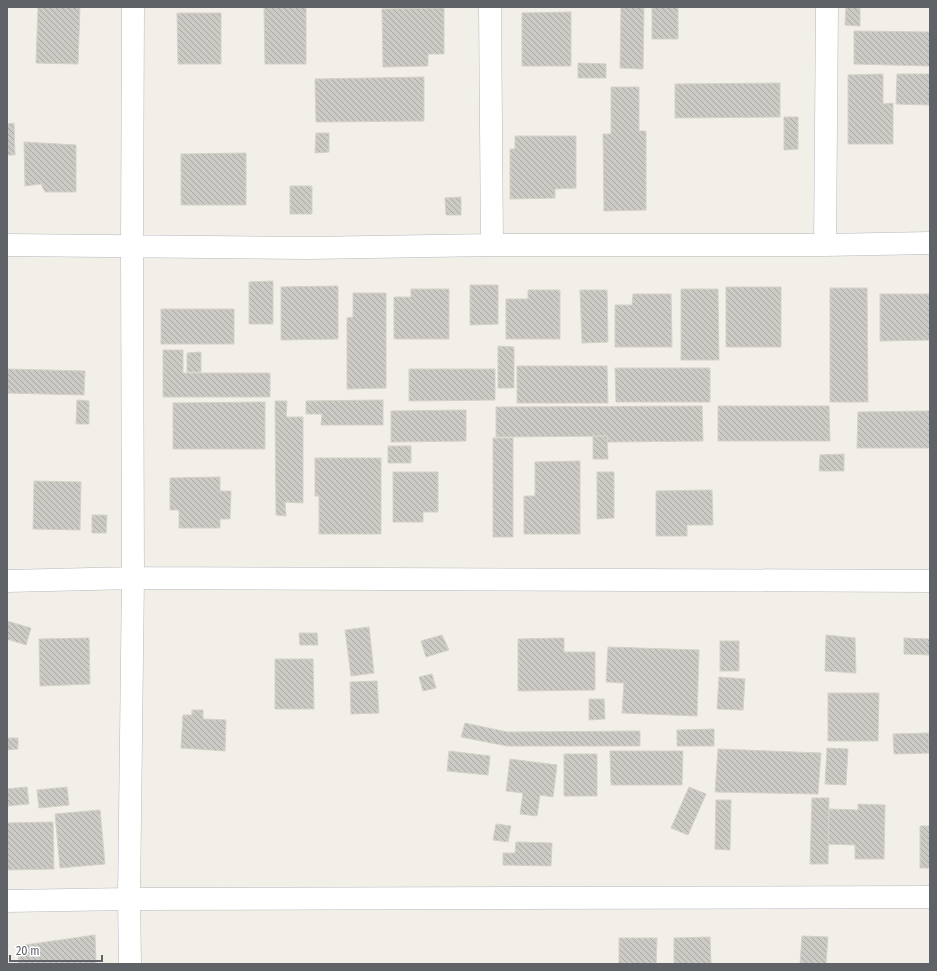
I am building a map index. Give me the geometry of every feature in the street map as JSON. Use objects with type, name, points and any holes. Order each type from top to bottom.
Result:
[{"type":"street","points":[[130,964],[129,899],[133,578],[133,7]]},
{"type":"street","points":[[490,7],[492,245]]},
{"type":"street","points":[[825,245],[827,7]]},
{"type":"street","points":[[7,245],[309,248],[492,245],[825,245],[930,243]]},
{"type":"street","points":[[7,581],[133,578],[930,581]]},
{"type":"street","points":[[7,901],[129,899],[930,897]]},
{"type":"building","points":[[38,7],[80,7],[78,64],[36,63]]},
{"type":"building","points":[[264,7],[306,7],[306,64],[265,64]]},
{"type":"building","points":[[621,7],[644,7],[643,69],[620,68]]},
{"type":"building","points":[[652,7],[678,7],[678,39],[652,39]]},
{"type":"building","points":[[846,7],[860,7],[860,26],[845,25]]},
{"type":"building","points":[[444,8],[444,54],[428,54],[428,66],[383,67],[382,9]]},
{"type":"building","points":[[571,12],[571,66],[522,66],[522,13]]},
{"type":"building","points":[[177,13],[221,13],[221,64],[178,64]]},
{"type":"building","points":[[854,31],[930,32],[930,66],[854,64]]},
{"type":"building","points":[[578,63],[606,64],[606,78],[578,78]]},
{"type":"building","points":[[883,74],[883,104],[893,103],[893,144],[848,144],[848,75]]},
{"type":"building","points":[[897,74],[930,74],[930,105],[896,104]]},
{"type":"building","points":[[424,77],[424,121],[316,122],[315,79]]},
{"type":"building","points":[[780,83],[780,117],[675,118],[675,84]]},
{"type":"building","points":[[611,87],[639,87],[639,131],[646,131],[646,210],[604,211],[603,134],[611,134]]},
{"type":"building","points":[[784,117],[798,117],[798,149],[784,150]]},
{"type":"building","points":[[14,123],[15,155],[7,155],[7,124]]},
{"type":"building","points":[[316,133],[329,133],[329,152],[315,153]]},
{"type":"building","points":[[515,136],[576,136],[576,188],[555,189],[555,198],[510,199],[510,149],[515,149]]},
{"type":"building","points":[[24,142],[76,145],[76,192],[45,192],[41,184],[25,186]]},
{"type":"building","points":[[246,153],[246,205],[181,205],[181,154]]},
{"type":"building","points":[[290,186],[312,186],[312,214],[290,214]]},
{"type":"building","points":[[461,197],[461,215],[446,215],[445,198]]},
{"type":"building","points":[[273,281],[273,324],[249,324],[249,282]]},
{"type":"building","points":[[470,285],[498,285],[498,324],[470,325]]},
{"type":"building","points":[[338,286],[338,339],[281,340],[281,287]]},
{"type":"building","points":[[726,287],[781,287],[781,347],[726,347]]},
{"type":"building","points":[[830,288],[867,288],[868,402],[830,402]]},
{"type":"building","points":[[411,289],[449,289],[449,339],[394,339],[394,297],[411,297]]},
{"type":"building","points":[[681,289],[718,289],[719,360],[681,360]]},
{"type":"building","points":[[528,290],[560,290],[560,339],[506,339],[506,299],[528,299]]},
{"type":"building","points":[[580,290],[607,290],[608,342],[582,343]]},
{"type":"building","points":[[353,293],[386,293],[386,388],[347,389],[347,318],[353,317]]},
{"type":"building","points":[[633,294],[671,294],[672,347],[615,347],[615,305],[632,305]]},
{"type":"building","points":[[880,294],[930,294],[930,340],[880,341]]},
{"type":"building","points":[[161,309],[234,309],[234,344],[161,344]]},
{"type":"building","points":[[498,346],[514,347],[514,388],[498,388]]},
{"type":"building","points":[[163,350],[183,350],[183,373],[270,373],[270,397],[163,397]]},
{"type":"building","points":[[201,352],[201,372],[187,372],[187,353]]},
{"type":"building","points":[[517,366],[607,366],[608,403],[517,403]]},
{"type":"building","points":[[615,368],[710,368],[710,402],[616,402]]},
{"type":"building","points":[[7,369],[85,371],[84,395],[7,393]]},
{"type":"building","points":[[409,369],[495,369],[495,400],[409,401]]},
{"type":"building","points":[[77,400],[89,401],[89,424],[76,424]]},
{"type":"building","points":[[383,400],[383,425],[321,425],[322,414],[306,414],[306,401]]},
{"type":"building","points":[[275,401],[287,401],[286,417],[303,417],[303,503],[285,502],[286,516],[276,515]]},
{"type":"building","points":[[265,402],[265,449],[173,449],[173,403]]},
{"type":"building","points":[[702,406],[703,441],[608,442],[607,436],[496,437],[496,407]]},
{"type":"building","points":[[718,406],[829,406],[830,441],[718,441]]},
{"type":"building","points":[[466,410],[466,441],[391,442],[391,411]]},
{"type":"building","points":[[930,411],[930,448],[857,448],[858,412]]},
{"type":"building","points":[[593,436],[607,436],[608,459],[593,459]]},
{"type":"building","points":[[493,438],[513,438],[513,537],[493,537]]},
{"type":"building","points":[[388,446],[411,446],[411,463],[388,463]]},
{"type":"building","points":[[844,454],[844,471],[819,471],[820,455]]},
{"type":"building","points":[[315,458],[381,458],[381,534],[319,534],[319,496],[315,496]]},
{"type":"building","points":[[580,461],[580,534],[524,534],[524,496],[535,496],[535,462]]},
{"type":"building","points":[[393,472],[438,472],[438,512],[423,512],[423,522],[393,522]]},
{"type":"building","points":[[597,472],[614,472],[614,518],[597,519]]},
{"type":"building","points":[[220,477],[220,491],[231,491],[230,519],[220,519],[220,528],[179,528],[179,510],[170,510],[170,478]]},
{"type":"building","points":[[34,481],[81,482],[80,530],[33,529]]},
{"type":"building","points":[[712,490],[713,525],[687,525],[687,536],[656,536],[656,491]]},
{"type":"building","points":[[92,515],[107,515],[106,533],[92,533]]},
{"type":"building","points":[[7,621],[31,628],[26,645],[7,639]]},
{"type":"building","points":[[369,627],[374,673],[351,676],[345,630]]},
{"type":"building","points":[[299,633],[317,633],[318,645],[300,645]]},
{"type":"building","points":[[442,635],[449,650],[426,657],[421,641]]},
{"type":"building","points":[[826,635],[855,638],[856,673],[825,671]]},
{"type":"building","points":[[89,638],[90,684],[40,686],[39,639]]},
{"type":"building","points":[[564,638],[564,652],[595,652],[595,690],[518,691],[518,639]]},
{"type":"building","points":[[904,638],[930,639],[930,655],[904,654]]},
{"type":"building","points":[[720,641],[739,641],[739,671],[720,671]]},
{"type":"building","points":[[608,647],[699,650],[697,716],[622,713],[624,683],[606,682]]},
{"type":"building","points":[[275,659],[313,659],[314,709],[275,709]]},
{"type":"building","points":[[432,674],[436,688],[423,691],[419,677]]},
{"type":"building","points":[[719,677],[745,679],[743,710],[717,709]]},
{"type":"building","points":[[377,681],[379,713],[351,714],[350,682]]},
{"type":"building","points":[[828,693],[879,693],[878,741],[828,741]]},
{"type":"building","points":[[589,699],[604,699],[605,719],[589,720]]},
{"type":"building","points":[[192,710],[203,710],[203,719],[226,720],[225,751],[181,748],[183,715],[192,715]]},
{"type":"building","points":[[465,723],[507,732],[640,731],[640,746],[507,746],[461,737]]},
{"type":"building","points":[[714,729],[714,746],[677,746],[677,730]]},
{"type":"building","points":[[929,733],[929,753],[894,754],[893,734]]},
{"type":"building","points":[[7,738],[18,738],[18,749],[7,750]]},
{"type":"building","points":[[827,748],[848,749],[846,785],[825,784]]},
{"type":"building","points":[[718,749],[821,753],[818,794],[715,792]]},
{"type":"building","points":[[449,751],[490,756],[488,775],[447,771]]},
{"type":"building","points":[[610,751],[683,751],[682,785],[611,785]]},
{"type":"building","points":[[564,754],[597,754],[597,796],[564,796]]},
{"type":"building","points":[[510,759],[557,765],[553,797],[540,795],[537,816],[520,814],[523,793],[506,791]]},
{"type":"building","points":[[27,787],[29,804],[7,806],[7,789]]},
{"type":"building","points":[[67,787],[69,805],[39,808],[37,790]]},
{"type":"building","points":[[689,787],[706,794],[688,835],[671,828]]},
{"type":"building","points":[[812,798],[829,798],[828,864],[810,864]]},
{"type":"building","points":[[716,800],[731,800],[730,850],[715,849]]},
{"type":"building","points":[[858,804],[885,805],[884,859],[855,859],[855,845],[828,844],[829,809],[858,810]]},
{"type":"building","points":[[100,810],[105,864],[60,868],[55,814]]},
{"type":"building","points":[[53,822],[54,869],[7,870],[7,823]]},
{"type":"building","points":[[496,824],[511,826],[508,842],[493,840]]},
{"type":"building","points":[[920,826],[930,826],[930,868],[920,868]]},
{"type":"building","points":[[516,842],[552,843],[551,866],[503,865],[503,853],[515,853]]},
{"type":"building","points":[[95,935],[96,964],[19,964],[18,946]]},
{"type":"building","points":[[802,936],[828,937],[826,964],[800,964]]},
{"type":"building","points":[[710,937],[711,964],[674,964],[674,938]]},
{"type":"building","points":[[619,938],[657,938],[656,964],[619,964]]}]
